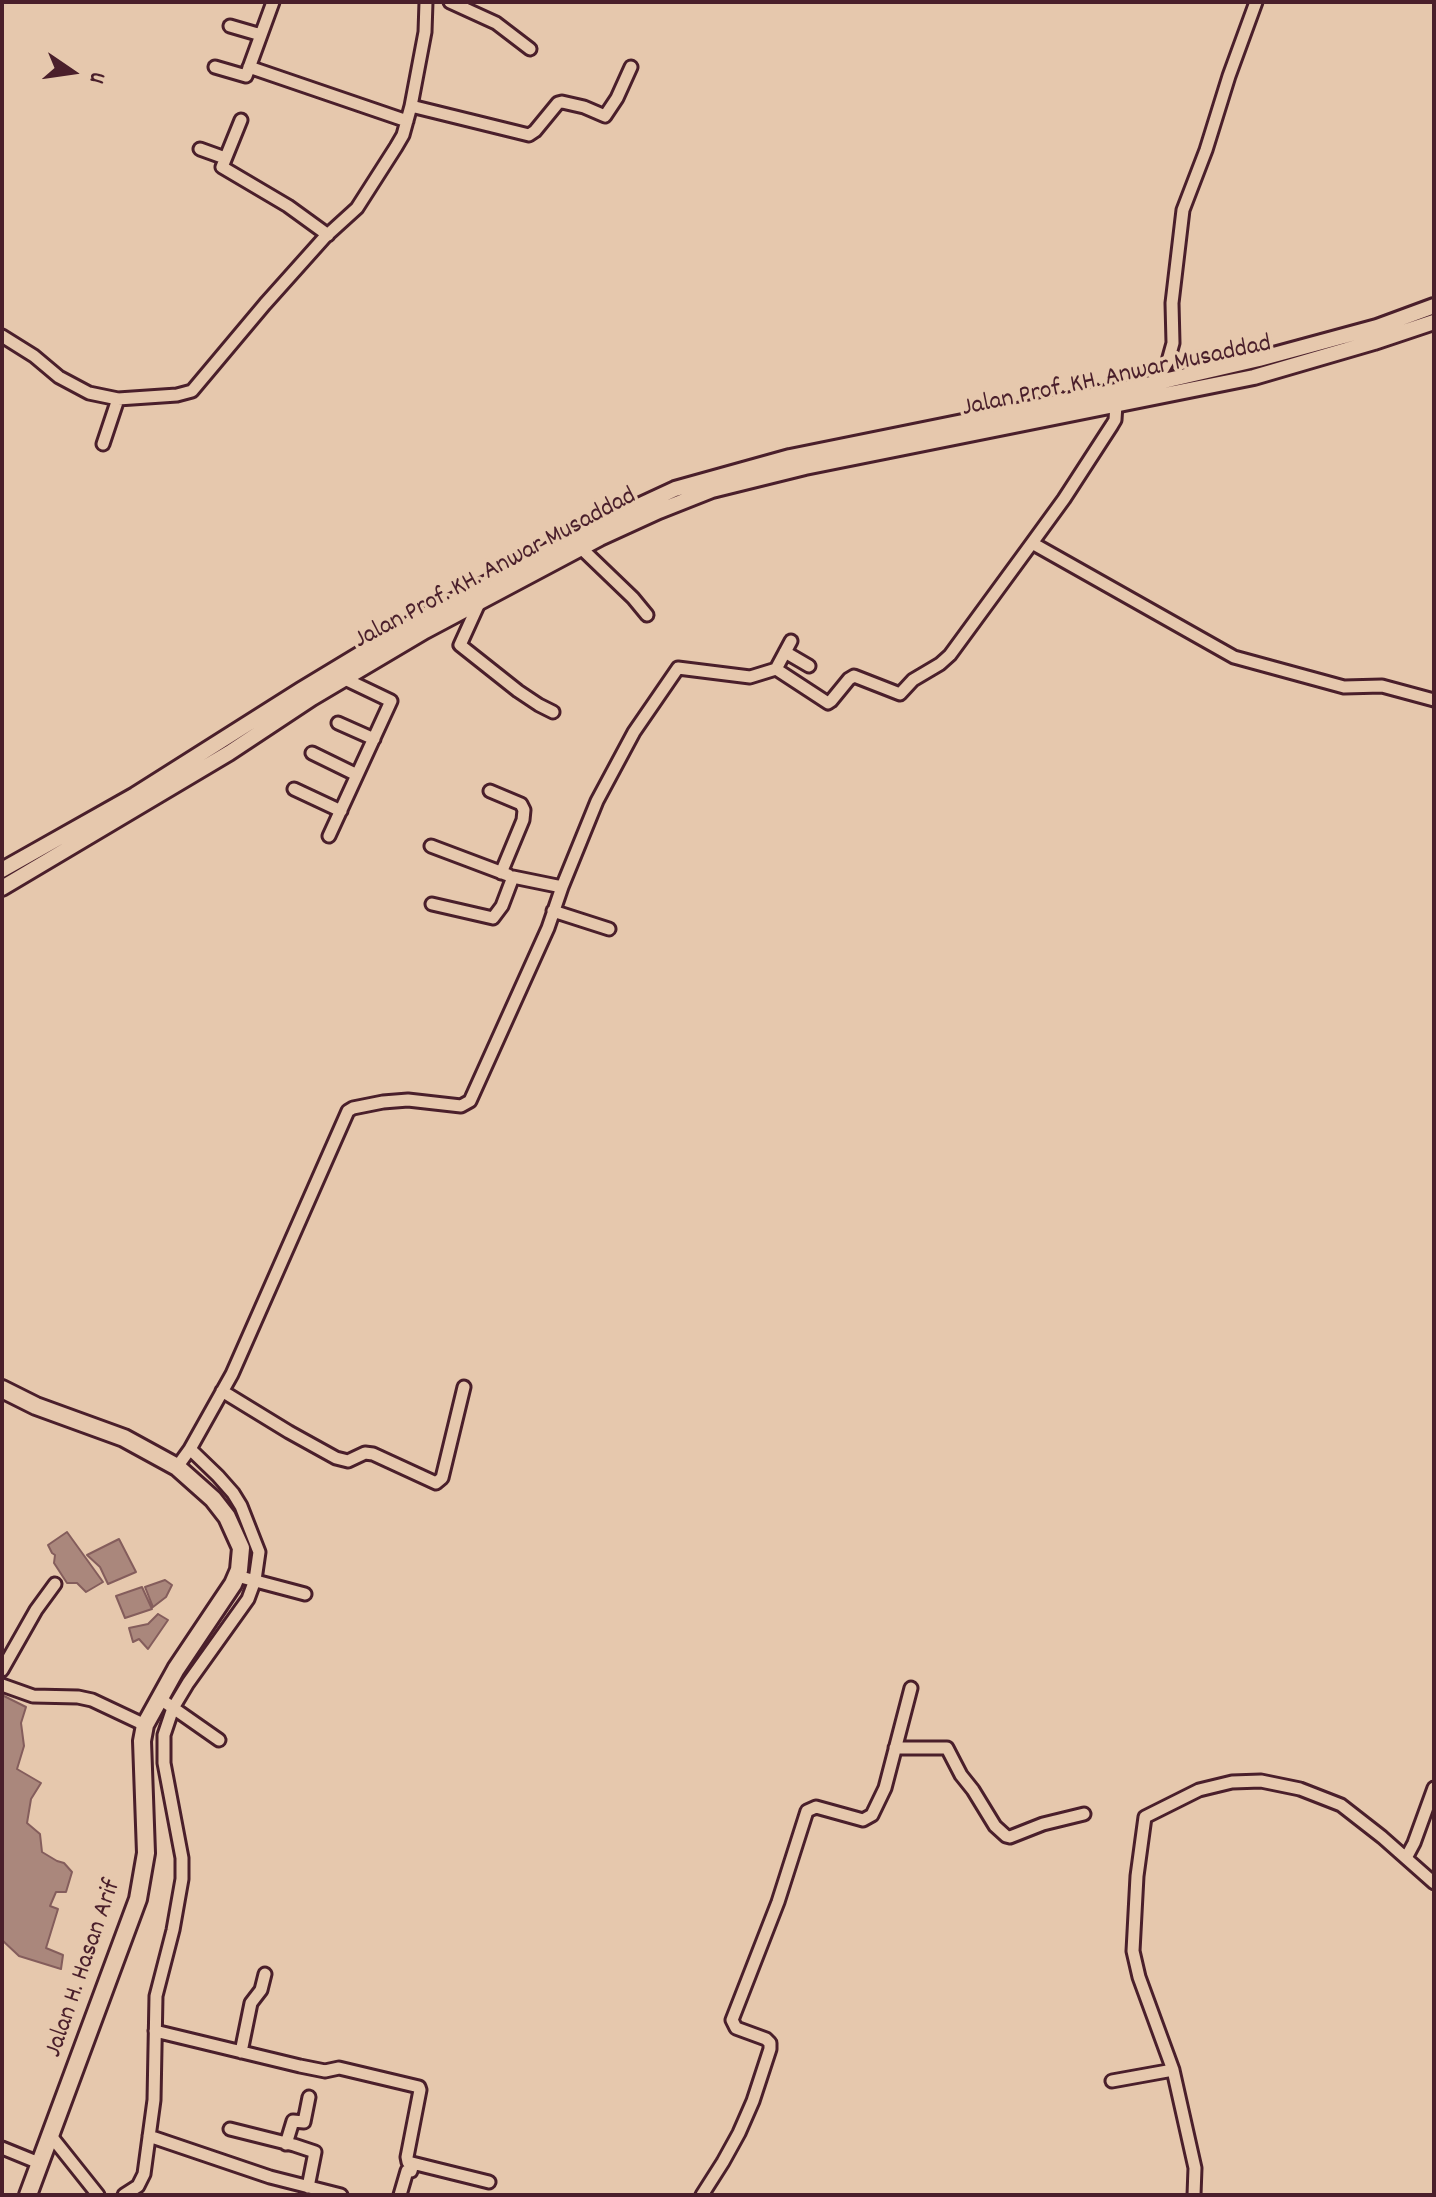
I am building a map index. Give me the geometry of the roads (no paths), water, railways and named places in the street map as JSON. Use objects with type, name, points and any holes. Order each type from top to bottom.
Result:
[{"type":"main road","points":[[2,1389],[36,1406],[183,1458],[227,1517],[241,1548],[247,1578]]},
{"type":"main road","name":"Jalan H. Hasan Arif","points":[[28,2195],[142,1885],[146,1853],[142,1741],[145,1725],[166,1703],[226,1595],[247,1578]]},
{"type":"street","points":[[215,67],[246,76],[273,2]]},
{"type":"street","points":[[2,336],[69,383],[89,393],[118,399],[192,391],[265,304],[357,208],[396,147],[411,106],[425,32],[426,2]]},
{"type":"street","points":[[450,2],[496,23],[530,49]]},
{"type":"street","points":[[1156,390],[1173,343],[1172,303],[1183,210],[1256,2]]},
{"type":"street","points":[[230,26],[261,35]]},
{"type":"street","points":[[249,67],[407,121]]},
{"type":"street","points":[[411,106],[529,135],[558,103],[584,107],[605,116],[631,67]]},
{"type":"street","points":[[241,120],[222,167],[288,206],[328,235]]},
{"type":"street","points":[[200,149],[225,158]]},
{"type":"street","name":"Jalan Prof. KH. Anwar Musaddad","points":[[1015,417],[1116,404],[1377,327],[1434,306]]},
{"type":"street","name":"Jalan Prof. KH. Anwar Musaddad","points":[[2,888],[229,753],[312,698],[480,601],[593,527],[658,504],[1015,417],[1156,390],[1254,377],[1434,322]]},
{"type":"street","points":[[103,444],[118,399]]},
{"type":"street","points":[[776,669],[828,703],[852,677],[900,694],[913,680],[940,664],[950,655],[1064,499],[1115,420],[1116,404]]},
{"type":"street","name":"Jalan Prof. KH. Anwar Musaddad","points":[[2,870],[135,795],[384,638],[519,573],[581,548],[658,504]]},
{"type":"street","points":[[1032,543],[1234,657],[1344,687],[1382,686],[1434,700]]},
{"type":"street","points":[[581,548],[647,615]]},
{"type":"street","points":[[480,601],[460,645],[518,691],[553,712]]},
{"type":"street","points":[[183,1458],[222,1391],[272,1287],[348,1111],[383,1102],[408,1100],[461,1106],[468,1103],[548,928],[597,801],[634,732],[678,668],[750,677],[776,669],[788,647],[809,666]]},
{"type":"street","points":[[329,836],[391,701],[345,679]]},
{"type":"street","points":[[338,723],[374,739]]},
{"type":"street","points":[[312,753],[357,775]]},
{"type":"street","points":[[294,789],[341,811]]},
{"type":"street","points":[[432,904],[493,918],[502,906],[524,810],[521,804],[490,791]]},
{"type":"street","points":[[431,846],[507,875],[562,887]]},
{"type":"street","points":[[553,911],[609,929]]},
{"type":"street","points":[[222,1391],[336,1458],[348,1461],[365,1453],[373,1454],[436,1483],[442,1478],[464,1387]]},
{"type":"street","points":[[247,1578],[305,1594]]},
{"type":"street","points":[[2,1670],[36,1610],[55,1584]]},
{"type":"street","points":[[2,1685],[33,1696],[92,1700],[145,1725]]},
{"type":"street","points":[[702,2195],[739,2133],[770,2049],[766,2039],[736,2028],[732,2017],[778,1902],[807,1811],[816,1807],[869,1819],[885,1788],[911,1688]]},
{"type":"street","points":[[166,1703],[219,1740]]},
{"type":"street","points":[[124,2195],[138,2186],[143,2178],[154,2100],[156,1996],[173,1930],[182,1869],[163,1749],[166,1703]]},
{"type":"street","points":[[895,1748],[947,1748],[995,1826],[1006,1836],[1084,1814]]},
{"type":"street","points":[[1194,2195],[1195,2168],[1173,2070],[1139,1977],[1133,1951],[1137,1876],[1145,1816],[1199,1790],[1232,1782],[1261,1781],[1300,1789],[1341,1805],[1434,1883]]},
{"type":"street","points":[[1406,1858],[1434,1788]]},
{"type":"street","points":[[241,2052],[251,2003],[261,1990],[265,1974]]},
{"type":"street","points":[[155,2031],[325,2071],[339,2068],[419,2087],[408,2162],[489,2182]]},
{"type":"street","points":[[1112,2081],[1173,2070]]},
{"type":"street","points":[[286,2144],[293,2121],[304,2122],[309,2097]]},
{"type":"street","points":[[230,2129],[315,2152],[308,2187]]},
{"type":"street","points":[[51,2136],[98,2195]]},
{"type":"street","points":[[149,2136],[256,2173],[341,2195]]},
{"type":"street","points":[[2,2148],[39,2163]]},
{"type":"street","points":[[400,2195],[407,2171],[411,2171],[413,2164]]}]
